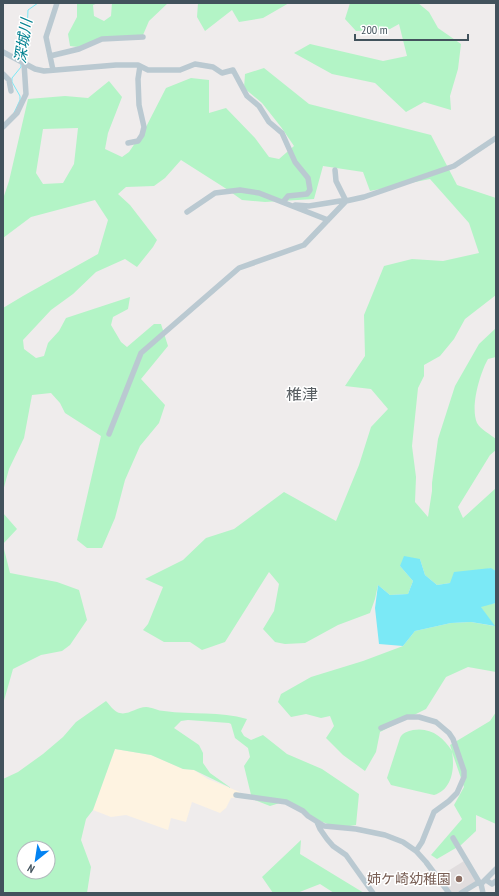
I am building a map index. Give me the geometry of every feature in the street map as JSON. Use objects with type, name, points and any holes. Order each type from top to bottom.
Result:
[{"type":"street","points":[[53,70],[46,37],[57,3]]},
{"type":"street","points":[[50,56],[79,49],[102,39],[143,37]]},
{"type":"street","points":[[3,52],[35,69],[44,71],[116,65],[140,66],[148,70],[180,70],[195,64],[213,67],[222,73],[233,70],[247,96],[259,106],[269,122],[282,133],[295,162],[308,178],[310,190],[307,194],[288,196],[283,202]]},
{"type":"street","points":[[3,127],[17,113],[26,94],[24,63]]},
{"type":"street","points":[[128,143],[138,141],[142,135],[144,127],[138,105],[138,80],[140,66]]},
{"type":"street","points":[[3,74],[10,80],[11,91]]},
{"type":"street","points":[[306,209],[364,197],[454,166],[496,138]]},
{"type":"street","points":[[336,170],[336,181],[346,201]]},
{"type":"street","points":[[187,212],[215,193],[240,190],[259,193],[289,205],[306,209],[328,220]]},
{"type":"street","points":[[108,434],[141,353],[240,268],[304,245],[346,201]]},
{"type":"street","points":[[381,728],[407,717],[419,717],[436,722],[449,733],[453,740],[464,771],[464,777],[457,793],[434,812],[422,842],[416,851]]},
{"type":"street","points":[[236,794],[286,802],[303,811],[324,826],[356,829],[385,835],[403,842],[416,851],[426,862],[449,893]]},
{"type":"street","points":[[317,822],[320,829],[333,846],[346,855],[372,893]]},
{"type":"street","points":[[453,838],[482,882],[483,893]]},
{"type":"street","points":[[461,893],[482,882],[496,869]]},
{"type":"street","points":[[482,882],[492,884],[496,881]]},
{"type":"shaded area","points":[[115,749],[151,755],[183,769],[194,770],[208,779],[240,792],[239,797],[231,798],[226,808],[220,813],[192,802],[186,822],[171,818],[168,830],[126,815],[111,817],[93,810]]},
{"type":"shaded area","name":"姉ケ崎幼稚園","points":[[464,861],[478,881],[461,893],[452,893],[440,876]]},
{"type":"green space","points":[[77,3],[98,3],[93,5],[94,16],[104,21],[111,16],[112,3],[168,3],[149,21],[143,35],[106,37],[78,47],[70,46],[68,34],[77,17]]},
{"type":"green space","points":[[198,3],[289,3],[263,18],[239,22],[232,10],[205,31],[197,17]]},
{"type":"green space","points":[[350,3],[418,3],[429,12],[438,28],[461,44],[458,69],[450,96],[451,110],[424,102],[406,112],[375,83],[332,74],[294,53],[310,44],[383,61],[407,56],[399,24],[390,29],[356,31],[345,19]]},
{"type":"green space","points":[[264,68],[309,104],[431,135],[457,185],[496,198],[496,295],[465,319],[454,339],[440,356],[424,365],[424,376],[418,388],[412,446],[416,477],[415,502],[428,517],[438,439],[455,386],[479,344],[496,328],[496,357],[488,359],[479,381],[475,399],[475,416],[477,423],[483,430],[496,439],[496,450],[490,455],[458,507],[463,518],[496,488],[496,571],[490,568],[450,583],[437,585],[425,575],[420,559],[400,566],[413,581],[408,594],[390,595],[378,585],[370,613],[338,625],[305,643],[285,644],[275,642],[263,629],[274,611],[279,584],[269,572],[225,642],[202,650],[190,642],[164,642],[143,630],[148,624],[163,587],[145,579],[183,560],[206,538],[234,529],[284,492],[336,521],[359,465],[371,427],[388,409],[371,389],[345,386],[365,356],[364,315],[384,266],[412,259],[443,261],[479,253],[469,223],[430,179],[370,191],[363,172],[323,166],[314,199],[265,202],[242,200],[181,160],[165,178],[154,186],[126,187],[118,194],[130,205],[157,240],[153,247],[137,267],[125,259],[96,272],[73,294],[51,310],[23,340],[24,349],[36,358],[44,356],[48,343],[59,331],[66,318],[130,297],[128,309],[113,317],[111,325],[121,342],[127,347],[154,324],[161,324],[168,346],[141,379],[165,405],[159,423],[140,446],[125,480],[115,518],[102,548],[87,548],[77,540],[101,436],[65,413],[60,403],[51,393],[32,395],[24,438],[9,469],[3,491],[3,308],[98,254],[108,220],[95,200],[31,217],[3,238],[3,199],[9,181],[28,99],[65,96],[88,98],[109,81],[122,97],[108,133],[105,149],[122,157],[129,152],[146,127],[166,88],[191,78],[209,80],[209,113],[226,108],[255,138],[269,157],[279,159],[294,146],[262,103],[244,88],[245,74]],"holes":[[[78,128],[74,164],[63,183],[43,184],[36,173],[43,129]]]},
{"type":"green space","points":[[3,513],[17,529],[3,544]]},
{"type":"green space","points":[[3,545],[10,573],[57,582],[79,590],[87,620],[70,645],[62,651],[41,655],[13,669],[3,704]]},
{"type":"green space","points":[[496,603],[496,672],[468,667],[446,677],[426,709],[380,732],[376,752],[365,771],[343,755],[326,738],[334,726],[330,716],[321,718],[306,714],[291,717],[278,702],[281,694],[311,677],[363,661],[403,646],[415,631],[451,623],[471,622],[494,626],[480,606]]},
{"type":"green space","points":[[106,701],[114,710],[121,713],[128,713],[142,707],[146,707],[162,711],[227,715],[247,719],[241,731],[244,736],[251,740],[263,735],[287,754],[322,769],[359,794],[356,825],[336,826],[327,824],[286,801],[270,806],[252,799],[244,766],[250,757],[248,748],[235,738],[231,724],[188,720],[181,721],[174,728],[199,745],[203,753],[203,763],[210,773],[231,788],[194,770],[183,769],[151,755],[115,749],[93,810],[86,819],[81,840],[91,867],[87,893],[3,893],[3,779],[18,772],[63,737],[76,722]]},
{"type":"green space","points":[[496,712],[496,824],[476,815],[476,831],[461,845],[437,859],[431,855],[462,819],[454,805],[464,787],[452,752],[453,765],[451,778],[445,788],[440,792],[434,795],[391,785],[387,778],[400,738],[409,731],[419,729],[425,730],[440,737],[452,751],[450,745],[490,721]]},
{"type":"green space","points":[[301,840],[300,854],[364,893],[334,893],[320,884],[297,893],[273,893],[262,877]]},
{"type":"water","points":[[404,556],[420,559],[425,575],[437,585],[450,583],[454,572],[491,568],[496,571],[496,603],[481,607],[495,626],[471,622],[451,623],[415,631],[403,646],[379,644],[375,608],[378,585],[390,595],[408,594],[413,581],[400,566]]},
{"type":"waterway","name":"深城川","points":[[20,59],[20,52],[27,31],[28,10],[38,3]]},
{"type":"waterway","name":"深城川","points":[[14,113],[20,100],[20,96],[12,82],[12,78],[21,67],[21,64]]},
{"type":"place","name":"姉ケ崎幼稚園","points":[[459,879]]},
{"type":"district","name":"椎津","points":[[302,394]]}]
